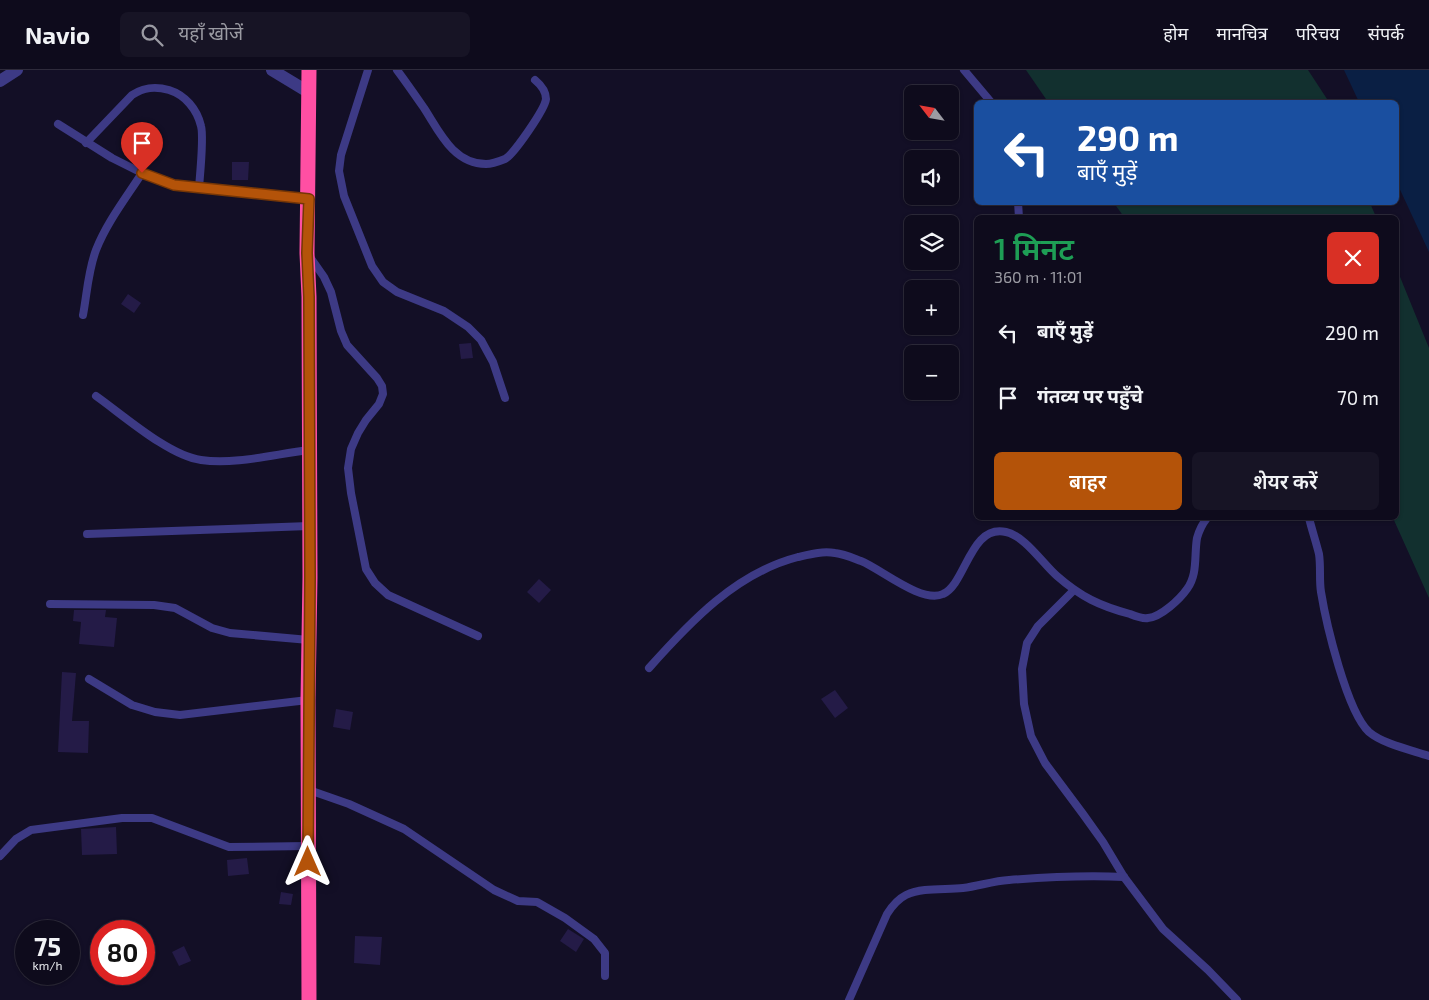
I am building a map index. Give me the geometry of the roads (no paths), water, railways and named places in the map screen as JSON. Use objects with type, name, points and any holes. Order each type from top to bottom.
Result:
[{"type":"highway","points":[[308,70],[310,93],[307,253],[309,297],[310,577],[308,700],[309,1000]]},
{"type":"street","points":[[0,81],[18,70]]},
{"type":"street","points":[[272,70],[310,93]]},
{"type":"lane","points":[[368,70],[341,154],[339,171],[344,196],[372,266],[384,282],[397,292],[444,310],[468,327],[481,340],[493,362],[505,398]]},
{"type":"lane","points":[[397,70],[424,108],[440,136],[456,153],[470,161],[487,164],[505,159],[518,146],[543,108],[546,99],[543,86],[535,80]]},
{"type":"lane","points":[[964,70],[990,100]]},
{"type":"lane","points":[[86,143],[132,95],[140,90],[155,86],[172,91],[185,99],[194,108],[202,127],[199,188]]},
{"type":"lane","points":[[58,124],[112,158],[142,173],[174,185],[309,199]]},
{"type":"lane","points":[[83,315],[90,272],[96,252],[107,227],[142,173]]},
{"type":"lane","points":[[307,253],[324,277],[331,292],[341,331],[347,345],[382,386],[383,394],[381,399],[358,433],[351,449],[348,468],[366,569],[375,583],[388,595],[478,636]]},
{"type":"lane","points":[[96,396],[178,452],[200,460],[227,461],[309,450]]},
{"type":"lane","points":[[649,668],[688,625],[742,581],[782,562],[822,552],[837,553],[861,561],[919,593],[933,596],[944,594],[954,584],[975,546],[987,534],[1006,532],[1031,548],[1056,576],[1092,602],[1148,618],[1162,612],[1176,602],[1187,589],[1195,575],[1198,536],[1206,520]]},
{"type":"lane","points":[[1310,520],[1319,555],[1321,590],[1327,625],[1343,681],[1358,718],[1369,732],[1382,740],[1429,756]]},
{"type":"lane","points":[[87,534],[309,526]]},
{"type":"lane","points":[[1074,590],[1038,626],[1027,643],[1022,669],[1024,704],[1031,736],[1045,764],[1103,842],[1124,877],[1163,929],[1208,970],[1236,1000]]},
{"type":"lane","points":[[50,604],[154,605],[175,608],[212,628],[230,633],[309,640]]},
{"type":"lane","points":[[89,679],[132,705],[155,712],[180,714],[308,700]]},
{"type":"lane","points":[[309,790],[349,804],[404,829],[494,890],[518,901],[537,902],[566,918],[594,939],[605,952],[606,976]]},
{"type":"lane","points":[[0,856],[16,840],[30,830],[131,818],[152,818],[228,847],[308,846]]},
{"type":"lane","points":[[849,1000],[887,914],[894,903],[906,895],[925,890],[965,888],[1008,880],[1124,877]]},
{"type":"water","points":[[1344,70],[1429,70],[1429,252],[1399,187],[1399,100],[1358,100]]}]
